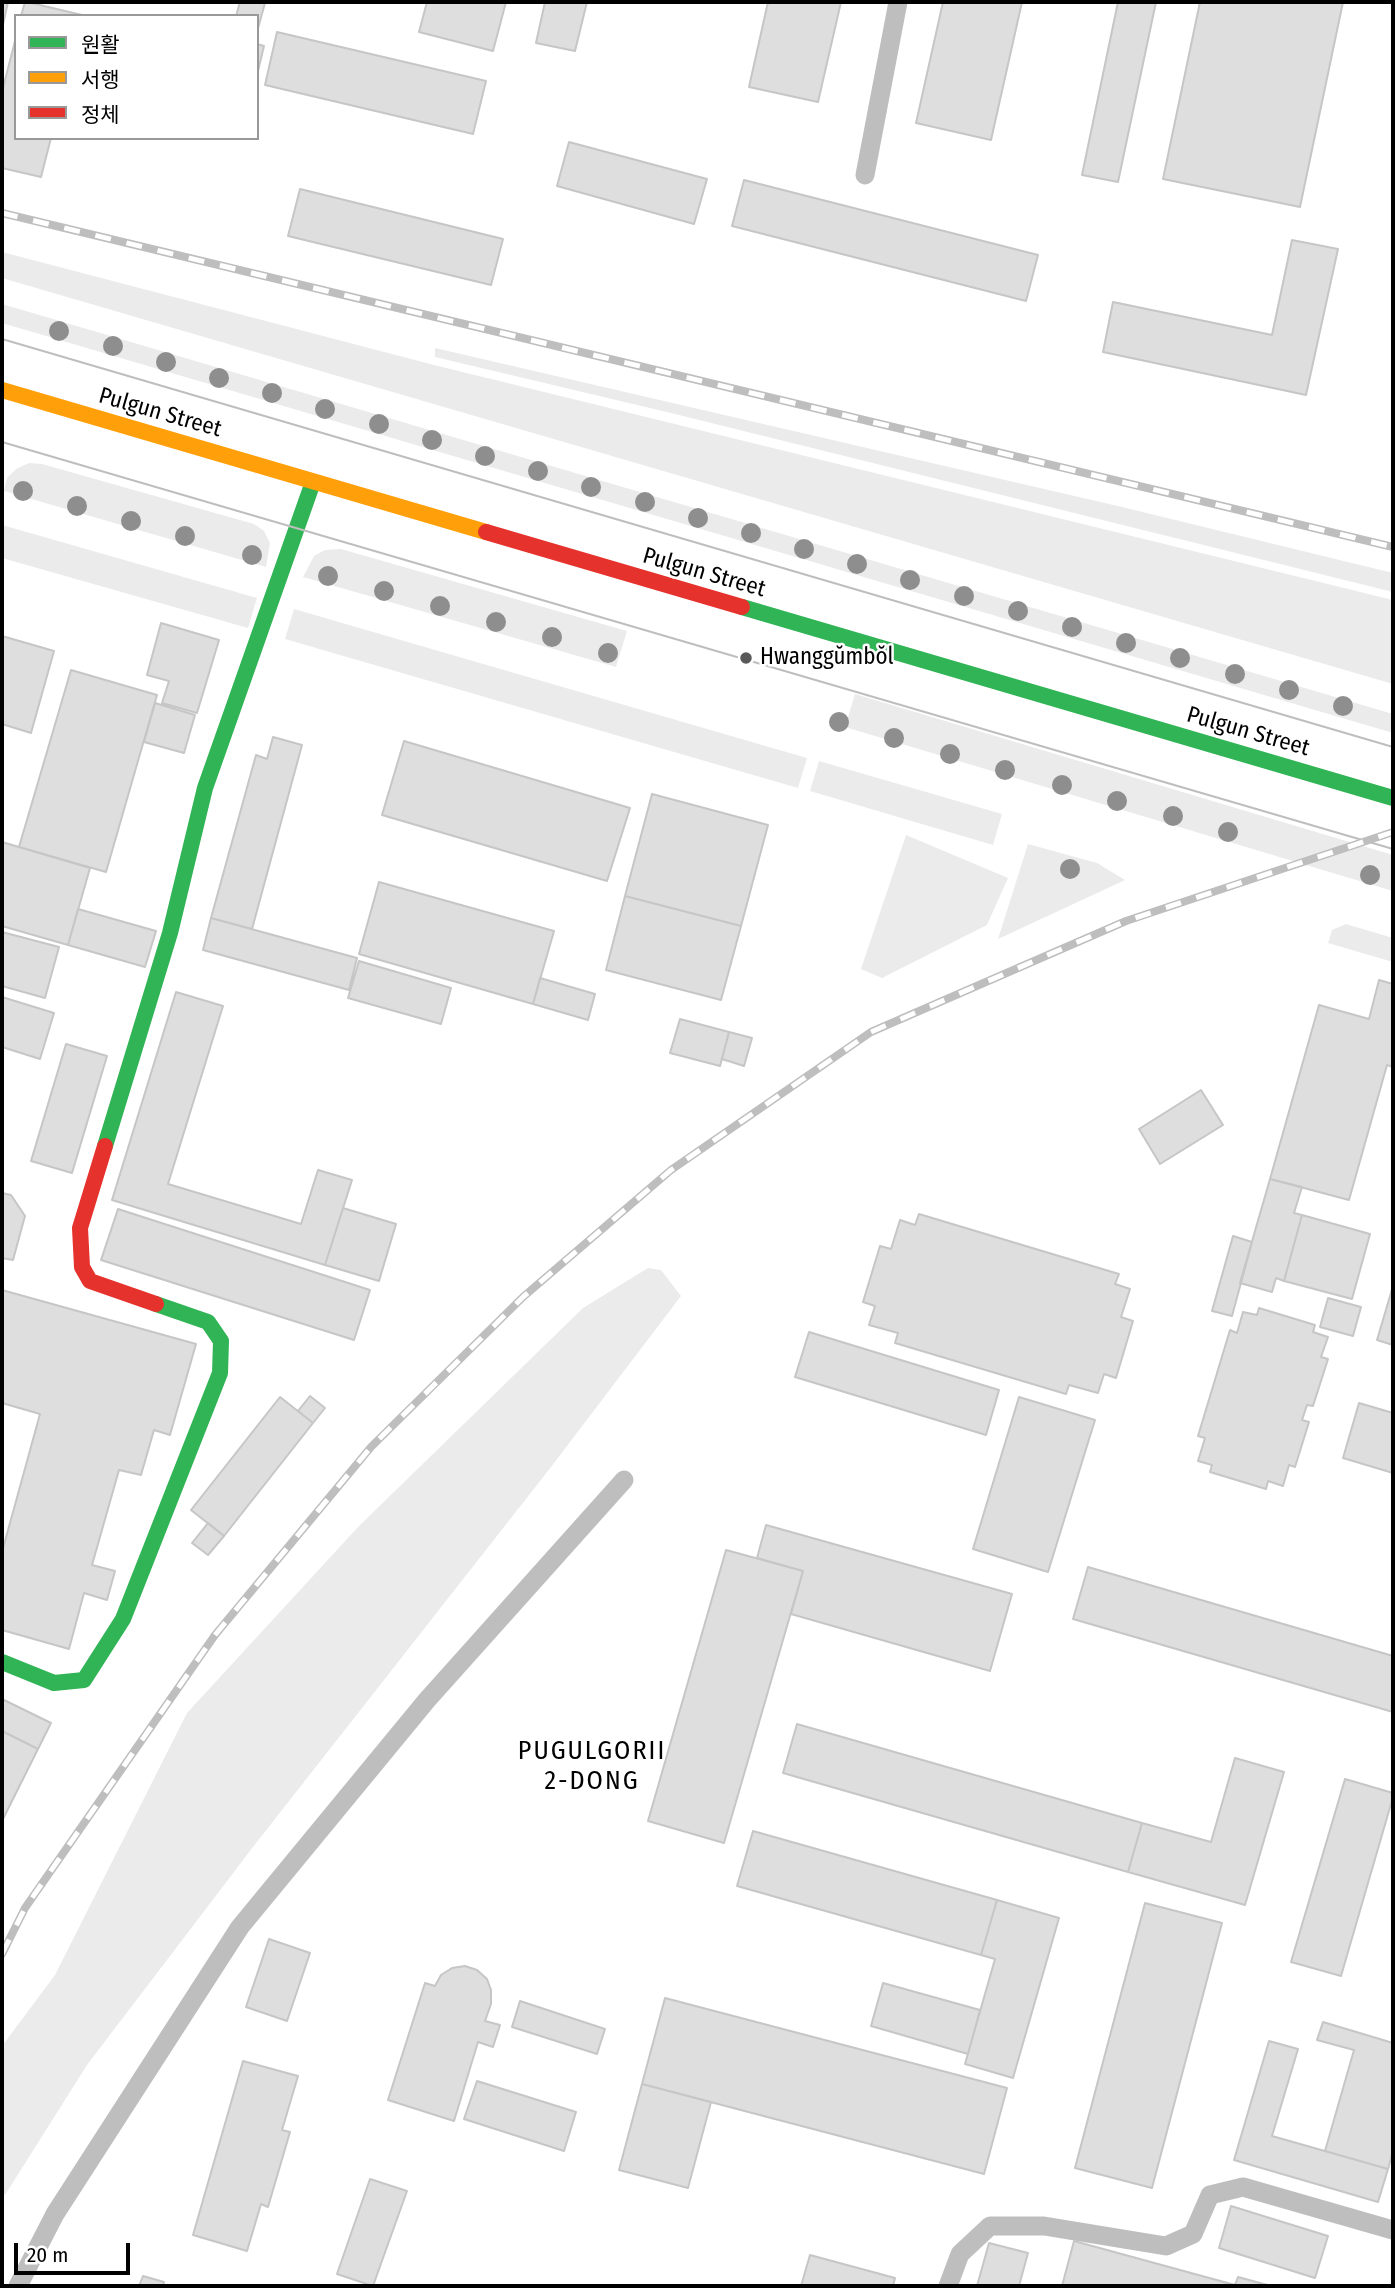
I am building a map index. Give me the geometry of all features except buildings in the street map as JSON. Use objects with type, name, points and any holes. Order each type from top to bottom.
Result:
[{"type":"main road","name":"Pulgun Street","points":[[2,390],[1393,799]]},
{"type":"main road","points":[[2,1662],[54,1683],[84,1680],[123,1619],[220,1373],[221,1341],[208,1322],[90,1281],[82,1267],[80,1228],[170,933],[205,788],[313,482]]},
{"type":"lane","points":[[865,175],[898,2]]},
{"type":"lane","points":[[18,2286],[55,2214],[240,1927],[427,1700],[624,1480]]},
{"type":"lane","points":[[948,2286],[960,2254],[990,2226],[1044,2226],[1166,2246],[1193,2234],[1210,2195],[1243,2187],[1393,2230]]},
{"type":"shaded area","points":[[2,252],[434,365],[1393,600],[1393,684],[2,278]]},
{"type":"shaded area","points":[[2,304],[1393,714],[1393,733],[2,323]]},
{"type":"shaded area","points":[[435,348],[1122,507],[1393,573],[1393,592],[435,357]]},
{"type":"shaded area","points":[[29,463],[42,464],[254,524],[264,531],[270,543],[266,567],[4,491],[7,478],[16,469]]},
{"type":"shaded area","points":[[2,525],[257,598],[248,628],[2,558]]},
{"type":"shaded area","points":[[341,549],[627,631],[616,667],[303,577],[314,556],[325,550]]},
{"type":"shaded area","points":[[294,609],[807,758],[798,788],[285,639]]},
{"type":"shaded area","points":[[855,694],[1393,855],[1393,891],[845,727]]},
{"type":"shaded area","points":[[819,761],[1002,814],[993,845],[810,791]]},
{"type":"shaded area","points":[[906,835],[1008,878],[987,925],[882,978],[861,969]]},
{"type":"shaded area","points":[[1028,844],[1097,863],[1125,880],[998,939]]},
{"type":"shaded area","points":[[1346,924],[1393,938],[1393,962],[1328,943],[1332,930]]},
{"type":"shaded area","points":[[648,1268],[661,1270],[681,1296],[87,2065],[5,2195],[2,2193],[2,2046],[55,1975],[187,1713],[359,1526],[583,1308]]},
{"type":"tram line","points":[[2,339],[1393,747]]},
{"type":"tram line","points":[[2,442],[1393,849]]},
{"type":"railway","points":[[2,213],[1393,547]]},
{"type":"railway","points":[[2,1954],[25,1908],[215,1635],[371,1447],[523,1297],[671,1170],[871,1032],[1126,921],[1393,832]]},
{"type":"traffic: fast","points":[[105,1146],[170,933],[205,788],[313,482]]},
{"type":"traffic: fast","points":[[742,607],[1393,798]]},
{"type":"traffic: fast","points":[[2,1662],[54,1683],[84,1680],[123,1619],[220,1373],[221,1341],[208,1322],[156,1304]]},
{"type":"traffic: slow","points":[[2,390],[486,532]]},
{"type":"traffic: jam","points":[[486,532],[742,607]]},
{"type":"traffic: jam","points":[[105,1146],[80,1228],[82,1267],[90,1281],[156,1304]]},
{"type":"place","name":"Hwanggŭmbŏl","points":[[746,658]]},
{"type":"district","name":"PUGULGORII 2-DONG","points":[[592,1767]]}]
